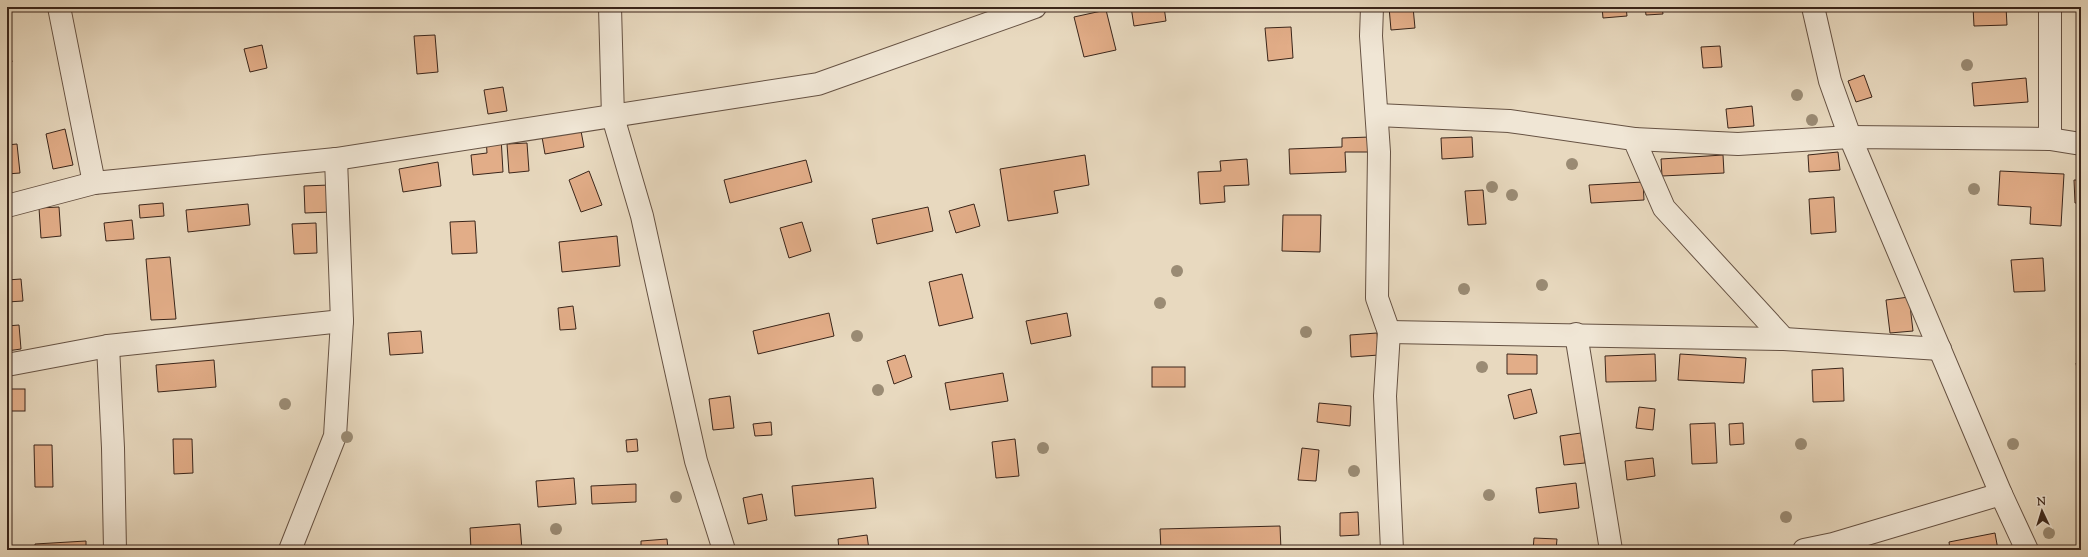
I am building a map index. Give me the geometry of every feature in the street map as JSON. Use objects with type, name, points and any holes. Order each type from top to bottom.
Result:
[{"type":"street","points":[[59,7],[94,183]]},
{"type":"street","points":[[610,7],[613,117],[642,216],[696,461],[724,550]]},
{"type":"street","points":[[7,206],[94,183],[336,159],[818,84],[1034,7]]},
{"type":"street","points":[[1372,7],[1372,36],[1379,152],[1377,298],[1389,332],[1385,396],[1392,550]]},
{"type":"street","points":[[1813,7],[1830,81],[1850,137],[2001,494],[2027,550]]},
{"type":"street","points":[[2050,7],[2050,139]]},
{"type":"street","points":[[1377,115],[1509,121],[1634,139],[1738,144],[1850,137],[2050,139],[2081,144]]},
{"type":"street","points":[[1634,139],[1664,208],[1784,339]]},
{"type":"street","points":[[290,550],[335,436],[342,321],[336,159]]},
{"type":"street","points":[[7,365],[108,346],[342,321]]},
{"type":"street","points":[[1389,332],[1576,334],[1784,339],[1940,349]]},
{"type":"street","points":[[1576,334],[1611,550]]},
{"type":"street","points":[[108,346],[113,448],[115,550]]},
{"type":"street","points":[[1804,550],[1833,544],[2001,494]]},
{"type":"building","points":[[1131,7],[1164,7],[1166,21],[1134,26]]},
{"type":"building","points":[[1389,7],[1413,7],[1415,28],[1391,30]]},
{"type":"building","points":[[1602,7],[1626,7],[1627,16],[1603,18]]},
{"type":"building","points":[[1645,7],[1662,7],[1663,14],[1646,15]]},
{"type":"building","points":[[1973,7],[2006,7],[2007,25],[1974,26]]},
{"type":"building","points":[[1106,10],[1116,50],[1084,57],[1074,17]]},
{"type":"building","points":[[1291,27],[1293,58],[1268,61],[1265,28]]},
{"type":"building","points":[[435,35],[438,72],[417,74],[414,36]]},
{"type":"building","points":[[7,41],[12,62],[7,63]]},
{"type":"building","points":[[262,45],[267,68],[250,72],[244,49]]},
{"type":"building","points":[[1720,46],[1722,67],[1703,68],[1701,47]]},
{"type":"building","points":[[1864,75],[1872,97],[1856,102],[1848,81]]},
{"type":"building","points":[[2026,78],[2028,102],[1974,106],[1972,83]]},
{"type":"building","points":[[503,87],[507,111],[488,114],[484,90]]},
{"type":"building","points":[[1752,106],[1754,126],[1728,128],[1726,109]]},
{"type":"building","points":[[65,129],[73,165],[53,169],[46,134]]},
{"type":"building","points":[[581,131],[584,147],[545,154],[542,137]]},
{"type":"building","points":[[501,137],[503,172],[473,175],[471,155],[487,153],[486,138]]},
{"type":"building","points":[[1370,137],[1371,152],[1345,152],[1346,172],[1290,174],[1289,149],[1342,147],[1342,138]]},
{"type":"building","points":[[1472,137],[1473,157],[1442,159],[1441,138]]},
{"type":"building","points":[[527,143],[529,171],[509,173],[507,144]]},
{"type":"building","points":[[17,144],[20,173],[7,174],[7,145]]},
{"type":"building","points":[[1838,152],[1840,170],[1809,172],[1808,155]]},
{"type":"building","points":[[1085,155],[1089,185],[1054,191],[1058,213],[1008,221],[1000,169]]},
{"type":"building","points":[[1723,155],[1724,173],[1662,176],[1661,159]]},
{"type":"building","points":[[1247,159],[1249,185],[1224,186],[1225,202],[1200,204],[1198,172],[1221,171],[1220,161]]},
{"type":"building","points":[[806,160],[812,182],[730,203],[724,180]]},
{"type":"building","points":[[438,162],[441,186],[403,192],[399,169]]},
{"type":"building","points":[[589,171],[602,205],[581,212],[569,180]]},
{"type":"building","points":[[2000,171],[2064,174],[2061,226],[2030,224],[2031,207],[1998,205]]},
{"type":"building","points":[[2074,180],[2081,180],[2081,203],[2075,203]]},
{"type":"building","points":[[1643,182],[1644,200],[1591,203],[1589,185]]},
{"type":"building","points":[[329,185],[331,212],[305,213],[304,186]]},
{"type":"building","points":[[1483,190],[1486,224],[1468,225],[1465,191]]},
{"type":"building","points":[[1834,197],[1836,232],[1811,234],[1809,199]]},
{"type":"building","points":[[163,203],[164,216],[140,218],[139,205]]},
{"type":"building","points":[[248,204],[250,225],[188,232],[186,210]]},
{"type":"building","points":[[974,204],[980,226],[956,233],[949,211]]},
{"type":"building","points":[[59,207],[61,236],[41,238],[39,208]]},
{"type":"building","points":[[928,207],[933,231],[877,244],[872,219]]},
{"type":"building","points":[[1283,215],[1321,215],[1320,252],[1282,251]]},
{"type":"building","points":[[132,220],[134,239],[106,241],[104,223]]},
{"type":"building","points":[[475,221],[477,253],[452,254],[450,222]]},
{"type":"building","points":[[802,222],[811,251],[789,258],[780,228]]},
{"type":"building","points":[[316,223],[317,253],[294,254],[292,224]]},
{"type":"building","points":[[617,236],[620,266],[562,272],[559,242]]},
{"type":"building","points":[[170,257],[176,319],[151,320],[146,259]]},
{"type":"building","points":[[2043,258],[2045,291],[2014,292],[2011,260]]},
{"type":"building","points":[[962,274],[973,318],[939,326],[929,282]]},
{"type":"building","points":[[21,279],[23,301],[7,302],[7,280]]},
{"type":"building","points":[[1909,297],[1913,331],[1890,333],[1886,300]]},
{"type":"building","points":[[573,306],[576,329],[560,330],[558,308]]},
{"type":"building","points":[[829,313],[834,336],[758,354],[753,331]]},
{"type":"building","points":[[1067,313],[1071,336],[1031,344],[1026,321]]},
{"type":"building","points":[[19,325],[21,349],[7,351],[7,326]]},
{"type":"building","points":[[421,331],[423,353],[390,355],[388,333]]},
{"type":"building","points":[[1377,333],[1379,355],[1351,357],[1350,335]]},
{"type":"building","points":[[1507,354],[1537,355],[1537,374],[1507,374]]},
{"type":"building","points":[[1655,354],[1656,381],[1606,382],[1605,356]]},
{"type":"building","points":[[1680,354],[1746,358],[1744,383],[1678,380]]},
{"type":"building","points":[[905,355],[912,377],[894,384],[887,361]]},
{"type":"building","points":[[214,360],[216,387],[158,392],[156,365]]},
{"type":"building","points":[[2081,362],[2081,375],[2078,375],[2076,363]]},
{"type":"building","points":[[1152,367],[1185,367],[1185,387],[1152,387]]},
{"type":"building","points":[[1843,368],[1844,401],[1813,402],[1812,370]]},
{"type":"building","points":[[1003,373],[1008,401],[950,410],[945,383]]},
{"type":"building","points":[[7,389],[25,389],[25,411],[7,411]]},
{"type":"building","points":[[1531,389],[1537,413],[1514,419],[1508,395]]},
{"type":"building","points":[[730,396],[734,428],[713,430],[709,399]]},
{"type":"building","points":[[1319,403],[1351,406],[1350,426],[1317,422]]},
{"type":"building","points":[[1639,407],[1655,409],[1653,430],[1636,428]]},
{"type":"building","points":[[771,422],[772,435],[755,436],[753,424]]},
{"type":"building","points":[[1715,423],[1717,463],[1692,464],[1690,424]]},
{"type":"building","points":[[1743,423],[1744,444],[1730,445],[1729,424]]},
{"type":"building","points":[[1581,433],[1585,463],[1564,465],[1560,436]]},
{"type":"building","points":[[173,439],[192,439],[193,473],[174,474]]},
{"type":"building","points":[[637,439],[638,451],[627,452],[626,440]]},
{"type":"building","points":[[1015,439],[1019,476],[996,478],[992,442]]},
{"type":"building","points":[[34,445],[52,445],[53,487],[35,487]]},
{"type":"building","points":[[1302,448],[1319,450],[1316,481],[1298,480]]},
{"type":"building","points":[[1653,458],[1655,476],[1627,480],[1625,461]]},
{"type":"building","points":[[574,478],[576,504],[538,507],[536,481]]},
{"type":"building","points":[[873,478],[876,508],[795,516],[792,486]]},
{"type":"building","points":[[1576,483],[1579,508],[1539,513],[1536,488]]},
{"type":"building","points":[[636,484],[636,502],[592,504],[591,486]]},
{"type":"building","points":[[762,494],[767,520],[748,524],[743,498]]},
{"type":"building","points":[[1358,512],[1359,535],[1340,536],[1340,513]]},
{"type":"building","points":[[520,524],[522,550],[471,550],[470,528]]},
{"type":"building","points":[[1280,526],[1281,550],[1161,550],[1160,529]]},
{"type":"building","points":[[1995,533],[1998,550],[1950,550],[1949,542]]},
{"type":"building","points":[[867,535],[869,550],[839,550],[838,539]]},
{"type":"building","points":[[1534,538],[1557,539],[1556,550],[1533,550]]},
{"type":"building","points":[[667,539],[668,550],[641,550],[641,541]]},
{"type":"building","points":[[86,541],[86,550],[35,550],[35,544]]},
{"type":"building","points":[[896,546],[896,550],[876,550],[875,548]]}]
